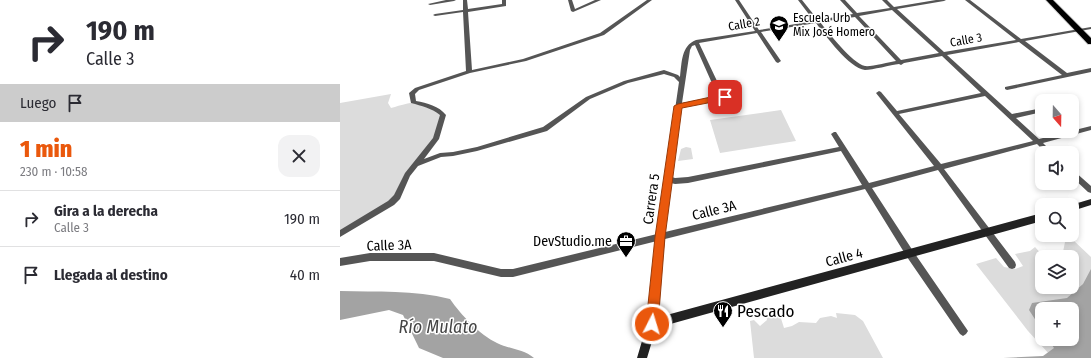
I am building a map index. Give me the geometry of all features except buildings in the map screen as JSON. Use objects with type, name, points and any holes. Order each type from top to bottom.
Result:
[{"type":"main road","points":[[1049,0],[1091,42]]},
{"type":"main road","points":[[1079,206],[1091,202]]},
{"type":"main road","name":"Calle 4","points":[[652,324],[1035,219]]},
{"type":"main road","name":"Carrera 5","points":[[642,358],[652,324]]},
{"type":"street","points":[[430,4],[454,0]]},
{"type":"street","points":[[465,0],[469,72]]},
{"type":"street","points":[[435,15],[504,4],[504,0]]},
{"type":"street","points":[[570,0],[573,11],[599,0]]},
{"type":"street","points":[[340,234],[391,203],[397,197],[407,175],[436,139],[443,115],[438,110],[426,104],[413,102],[412,93],[425,86],[469,72],[524,60],[602,34],[650,0]]},
{"type":"street","points":[[737,0],[778,61]]},
{"type":"street","points":[[800,0],[818,22]]},
{"type":"street","points":[[842,0],[901,63]]},
{"type":"street","points":[[884,0],[1042,146]]},
{"type":"street","name":"Calle 2","points":[[693,43],[944,0]]},
{"type":"street","points":[[967,0],[1066,76]]},
{"type":"street","name":"Calle 3","points":[[818,22],[848,59],[860,67],[865,68],[901,63],[1091,28]]},
{"type":"street","points":[[678,106],[725,97],[714,81],[693,43]]},
{"type":"street","name":"Carrera 5","points":[[652,324],[660,237],[678,106],[687,50],[693,43]]},
{"type":"street","points":[[1007,88],[1091,70]]},
{"type":"street","points":[[413,167],[440,155],[477,149],[545,129],[588,98],[626,82],[664,72],[676,76],[682,81]]},
{"type":"street","points":[[879,93],[939,167],[1012,266]]},
{"type":"street","points":[[895,113],[985,94]]},
{"type":"street","points":[[1010,117],[1035,112]]},
{"type":"street","name":"Calle 3A","points":[[340,262],[370,257],[434,257],[501,273],[513,274],[868,186],[1091,128]]},
{"type":"street","points":[[834,134],[910,254],[962,331]]},
{"type":"street","points":[[668,179],[675,181],[688,180],[844,148]]},
{"type":"street","points":[[1079,179],[1091,190]]},
{"type":"shaded area","points":[[391,94],[388,103],[391,108],[418,103],[429,106],[443,115],[436,139],[413,167],[397,197],[340,234],[340,103]]},
{"type":"shaded area","points":[[781,110],[796,141],[720,153],[710,120]]},
{"type":"shaded area","points":[[686,147],[691,148],[693,159],[678,161],[681,149]]},
{"type":"shaded area","points":[[1065,242],[1075,242],[1091,257],[1091,331],[1079,338],[1079,302],[1035,302],[1035,339],[976,264],[996,258],[1004,267],[1015,269],[1023,266],[1015,254],[1030,251],[1035,247],[1038,250],[1035,250],[1035,294],[1079,294],[1079,250],[1063,250]]},
{"type":"shaded area","points":[[779,312],[784,328],[799,322],[816,323],[820,318],[831,316],[837,318],[836,313],[855,315],[863,321],[883,358],[754,358],[750,321],[754,320],[760,326],[767,320],[766,315]]},
{"type":"shaded area","points":[[1042,346],[1067,346],[1051,356]]},
{"type":"water","points":[[1091,269],[1091,358],[1003,358],[1043,356],[1054,348],[1053,346],[1079,346],[1079,302],[1039,302],[1067,298],[1072,294],[1079,294],[1079,288],[1083,284]]},
{"type":"water","name":"Río Mulato","points":[[340,291],[423,294],[450,299],[465,318],[484,335],[497,343],[530,355],[534,358],[443,358],[419,348],[403,315],[389,310],[340,320]]},
{"type":"water","points":[[1032,303],[1035,303],[1035,319],[1029,310]]},
{"type":"place","name":"Escuela Urb Mix José Homero","points":[[779,42]]},
{"type":"place","name":"DevStudio.me","points":[[626,258]]},
{"type":"place","name":"Pescado","points":[[723,328]]},
{"type":"route","points":[[652,324],[660,237],[678,106],[725,97]]}]
